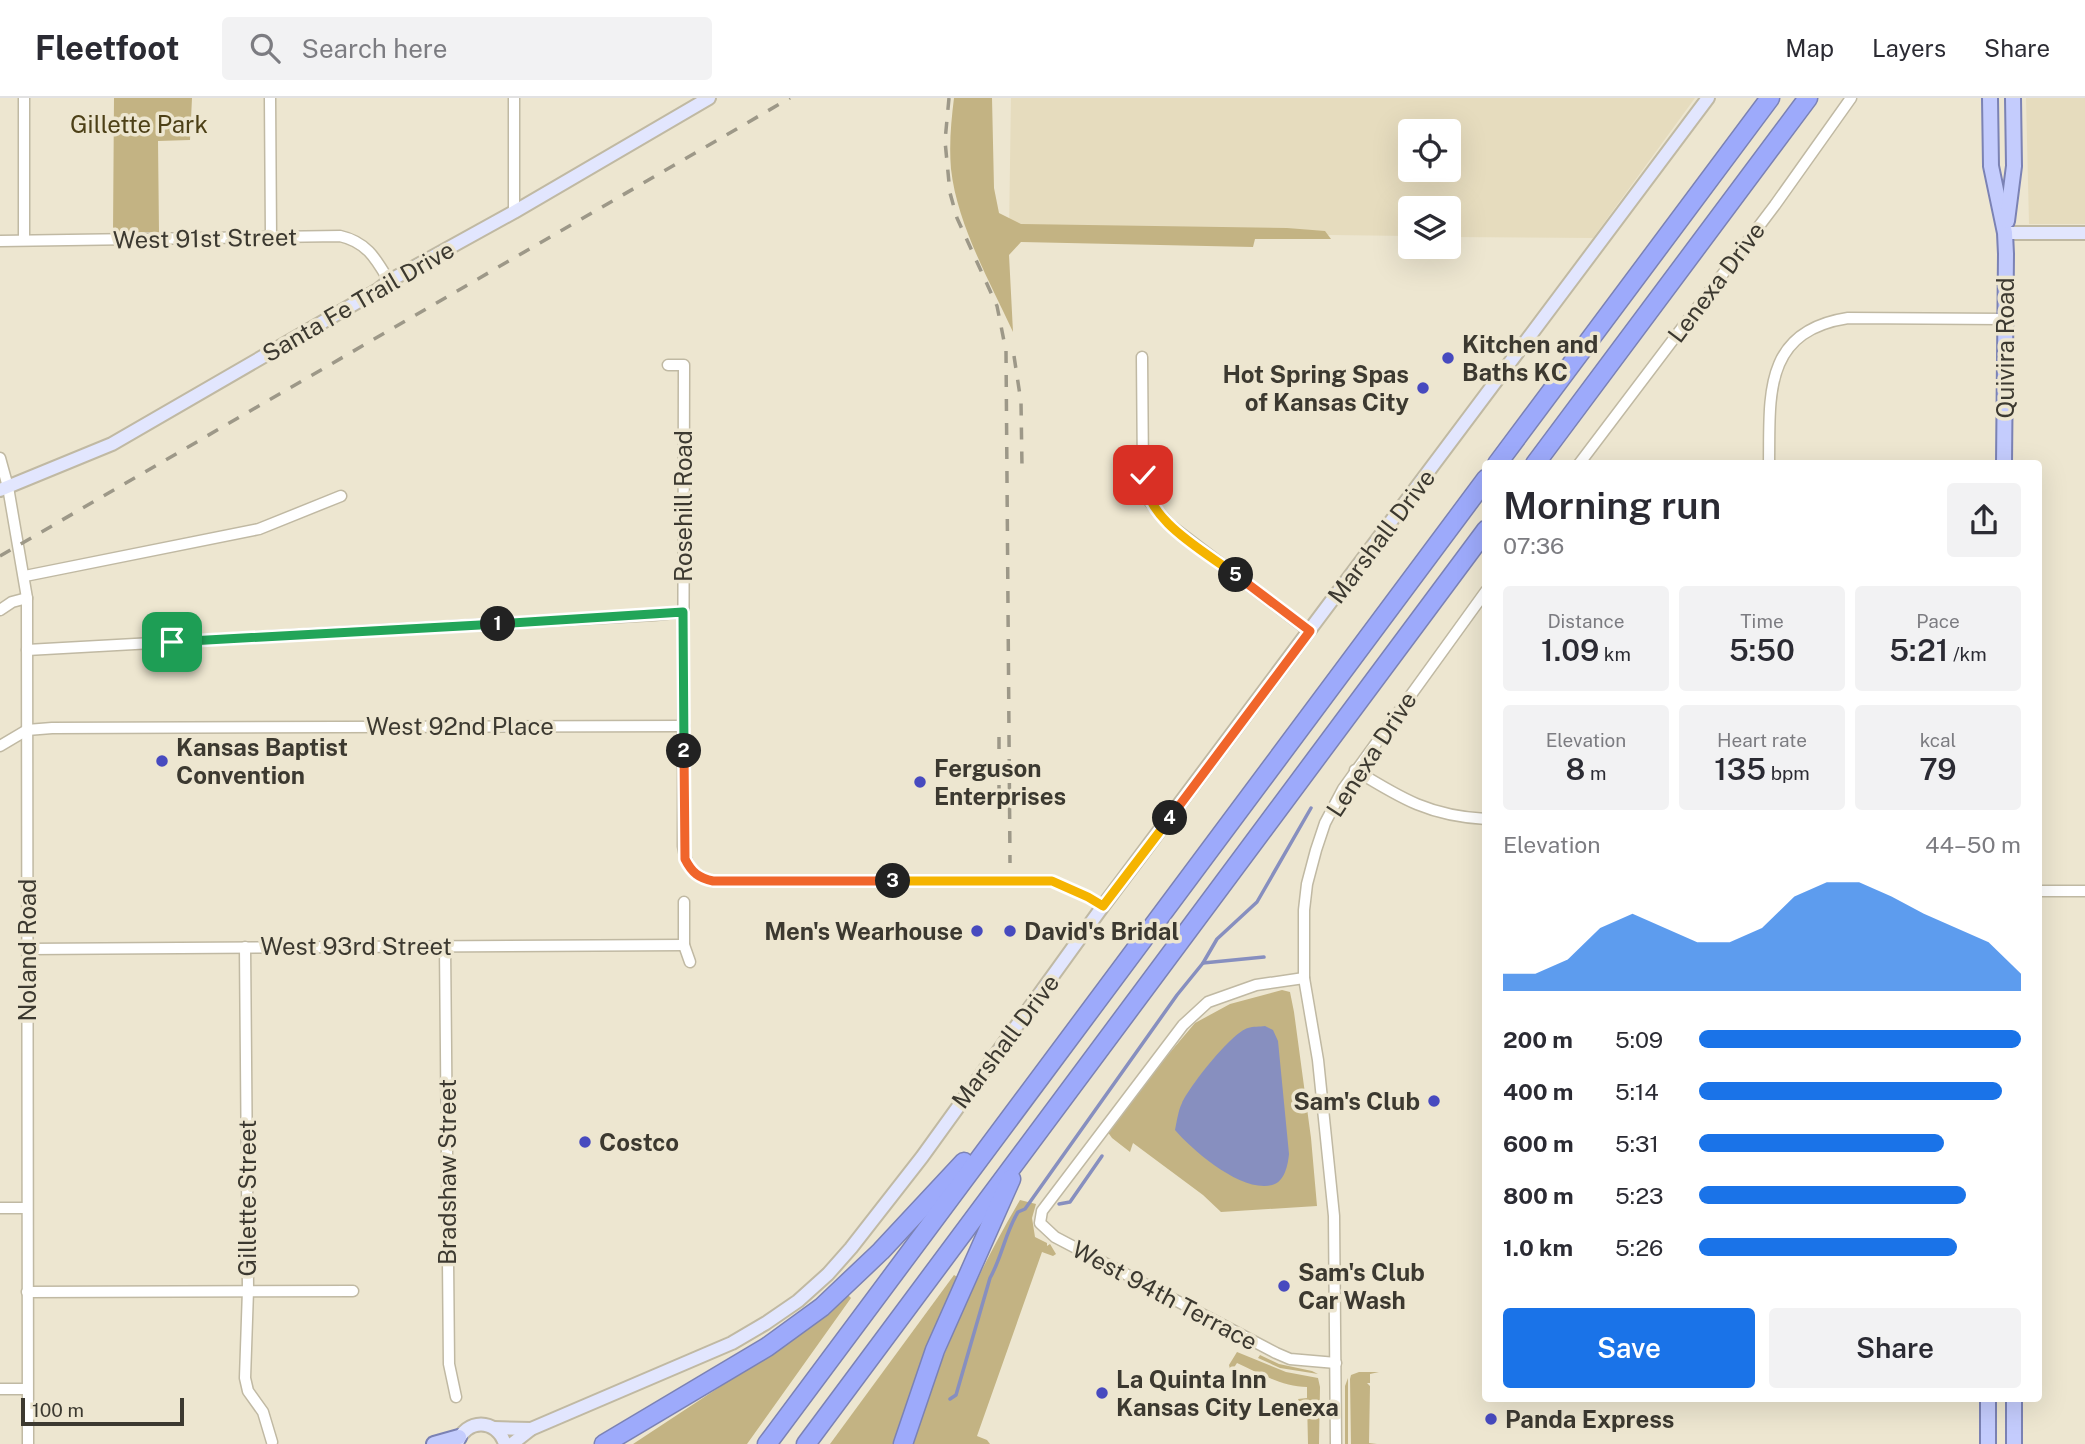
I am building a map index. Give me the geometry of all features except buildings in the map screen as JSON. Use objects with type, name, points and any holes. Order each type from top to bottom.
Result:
[{"type":"highway","points":[[1500,460],[1770,98]]},
{"type":"highway","points":[[1538,460],[1808,98]]},
{"type":"highway","points":[[767,1444],[1482,484]]},
{"type":"highway","points":[[806,1444],[1482,535]]},
{"type":"highway","points":[[604,1444],[725,1370],[767,1348],[821,1307],[881,1251],[1022,1101]]},
{"type":"highway","points":[[903,1444],[935,1350],[1023,1152]]},
{"type":"main road","name":"Quivira Road","points":[[1990,98],[1991,166],[2005,233]]},
{"type":"main road","name":"Quivira Road","points":[[2004,460],[2005,233],[2014,166],[2013,98]]},
{"type":"main road","points":[[1988,1402],[1988,1444]]},
{"type":"main road","points":[[2014,1402],[2014,1444]]},
{"type":"main road","points":[[434,1444],[458,1440]]},
{"type":"street","points":[[24,98],[24,240]]},
{"type":"street","points":[[270,98],[271,236]]},
{"type":"street","points":[[514,98],[514,212]]},
{"type":"street","points":[[685,98],[686,112]]},
{"type":"street","name":"Santa Fe Trail Drive","points":[[4,489],[112,444],[378,290],[389,281],[514,212],[709,98]]},
{"type":"street","name":"Marshall Drive","points":[[512,1444],[531,1429],[732,1343],[798,1301],[828,1274],[864,1233],[922,1157],[1103,906],[1708,98]]},
{"type":"street","name":"Lenexa Drive","points":[[1582,460],[1851,98]]},
{"type":"street","points":[[2005,233],[2085,233]]},
{"type":"street","name":"West 91st Street","points":[[0,241],[340,236],[352,239],[374,254],[389,281]]},
{"type":"street","points":[[1769,460],[1770,393],[1774,374],[1783,357],[1807,332],[1833,320],[1848,318],[2004,319]]},
{"type":"street","points":[[1142,357],[1143,475],[1144,490],[1150,502],[1170,525],[1310,631]]},
{"type":"street","name":"Rosehill Road","points":[[668,365],[684,365],[683,846],[691,871],[701,878],[713,881],[1052,881],[1103,906]]},
{"type":"street","name":"Noland Road","points":[[0,458],[4,489],[25,576],[27,598],[28,1444]]},
{"type":"street","points":[[25,576],[259,529],[341,496]]},
{"type":"street","name":"Lenexa Drive","points":[[1336,1444],[1334,1216],[1325,1121],[1304,978],[1304,910],[1307,884],[1325,823],[1343,789],[1482,596]]},
{"type":"street","points":[[0,610],[27,598]]},
{"type":"street","points":[[27,650],[683,612]]},
{"type":"street","name":"West 92nd Place","points":[[27,730],[684,726]]},
{"type":"street","points":[[0,746],[27,730]]},
{"type":"street","points":[[1355,770],[1401,799],[1427,810],[1482,819]]},
{"type":"street","points":[[2042,891],[2085,891]]},
{"type":"street","points":[[684,902],[684,945],[690,962]]},
{"type":"street","name":"West 93rd Street","points":[[27,948],[684,945]]},
{"type":"street","name":"Bradshaw Street","points":[[445,946],[449,1364],[456,1397]]},
{"type":"street","name":"Gillette Street","points":[[245,947],[245,1378],[248,1391],[263,1412],[272,1442]]},
{"type":"street","name":"West 94th Terrace","points":[[1304,978],[1256,985],[1208,1002],[1183,1025],[1042,1211],[1040,1223],[1055,1237],[1276,1353],[1290,1359],[1336,1363]]},
{"type":"street","points":[[0,1208],[27,1208]]},
{"type":"street","points":[[27,1292],[353,1291]]},
{"type":"street","points":[[0,1389],[27,1389]]},
{"type":"street","name":"Marshall Drive","points":[[458,1440],[464,1431],[478,1424],[494,1428],[531,1429]]},
{"type":"street","points":[[494,1428],[500,1433],[505,1444]]},
{"type":"shaded area","points":[[1011,98],[1695,98],[1593,238],[1461,237],[1461,196],[1398,196],[1398,236],[1009,231]]},
{"type":"shaded area","points":[[2026,98],[2085,98],[2085,224],[2029,224]]},
{"type":"green space","name":"Gillette Park","points":[[114,98],[192,98],[190,140],[158,141],[159,232],[113,232]]},
{"type":"green space","points":[[954,98],[992,98],[994,188],[999,213],[1021,224],[1287,228],[1325,231],[1331,239],[1255,239],[1253,247],[1021,242],[1009,255],[1013,332],[967,232],[954,190],[950,151]]},
{"type":"green space","points":[[1282,990],[1290,992],[1294,1012],[1317,1206],[1221,1212],[1203,1195],[1133,1143],[1130,1152],[1107,1131],[1195,1023],[1230,1004]]},
{"type":"green space","points":[[1020,1200],[1036,1204],[1032,1218],[1035,1237],[1047,1243],[1047,1246],[1050,1244],[1056,1254],[1053,1256],[1042,1252],[977,1436],[990,1444],[911,1444],[959,1319]]},
{"type":"green space","points":[[954,1275],[959,1278],[896,1444],[830,1444]]},
{"type":"green space","points":[[847,1294],[851,1298],[747,1444],[633,1444],[782,1346]]},
{"type":"green space","points":[[1237,1352],[1286,1372],[1318,1378],[1319,1444],[1308,1444],[1307,1401],[1298,1399],[1307,1398],[1307,1387],[1280,1382],[1237,1363],[1230,1369],[1229,1365]]},
{"type":"green space","points":[[1260,1355],[1279,1364],[1318,1374],[1280,1368],[1258,1358]]},
{"type":"green space","points":[[1359,1372],[1379,1372],[1370,1374],[1370,1383],[1367,1383],[1370,1386],[1369,1443],[1377,1444],[1351,1444],[1350,1379],[1351,1375]]},
{"type":"green space","points":[[1348,1378],[1348,1444],[1345,1444],[1345,1386]]},
{"type":"water","points":[[1265,1026],[1273,1030],[1278,1041],[1289,1154],[1285,1172],[1280,1180],[1272,1185],[1260,1186],[1233,1177],[1219,1168],[1175,1130],[1182,1103],[1212,1061],[1241,1032],[1250,1027]]},
{"type":"waterway","points":[[1203,963],[1217,939],[1257,902],[1311,808]]},
{"type":"waterway","points":[[950,1399],[956,1395],[990,1278],[1018,1212],[1025,1209],[1177,995],[1203,963],[1264,957]]},
{"type":"waterway","points":[[1059,1204],[1070,1202],[1102,1156]]},
{"type":"railway","points":[[0,556],[790,98]]},
{"type":"railway","points":[[949,98],[945,141],[950,193],[957,218],[997,306],[1006,351],[1010,863]]},
{"type":"railway","points":[[1014,356],[1021,402],[1022,467]]},
{"type":"railway","points":[[999,737],[999,811]]},
{"type":"place","name":"Kitchen and Baths KC","points":[[1448,358]]},
{"type":"place","name":"Hot Spring Spas of Kansas City","points":[[1423,388]]},
{"type":"place","name":"Kansas Baptist Convention","points":[[162,761]]},
{"type":"place","name":"Ferguson Enterprises","points":[[920,782]]},
{"type":"place","name":"Men's Wearhouse","points":[[977,931]]},
{"type":"place","name":"David's Bridal","points":[[1010,931]]},
{"type":"place","name":"Sam's Club","points":[[1434,1101]]},
{"type":"place","name":"Costco","points":[[585,1142]]},
{"type":"place","name":"Sam's Club Car Wash","points":[[1284,1286]]},
{"type":"place","name":"La Quinta Inn Kansas City Lenexa","points":[[1102,1393]]},
{"type":"place","name":"Panda Express","points":[[1491,1419]]},
{"type":"route","points":[[172,642],[683,612],[683,846],[691,871],[701,878],[713,881],[1052,881],[1103,906],[1310,631],[1161,517],[1144,490],[1143,475]]}]
